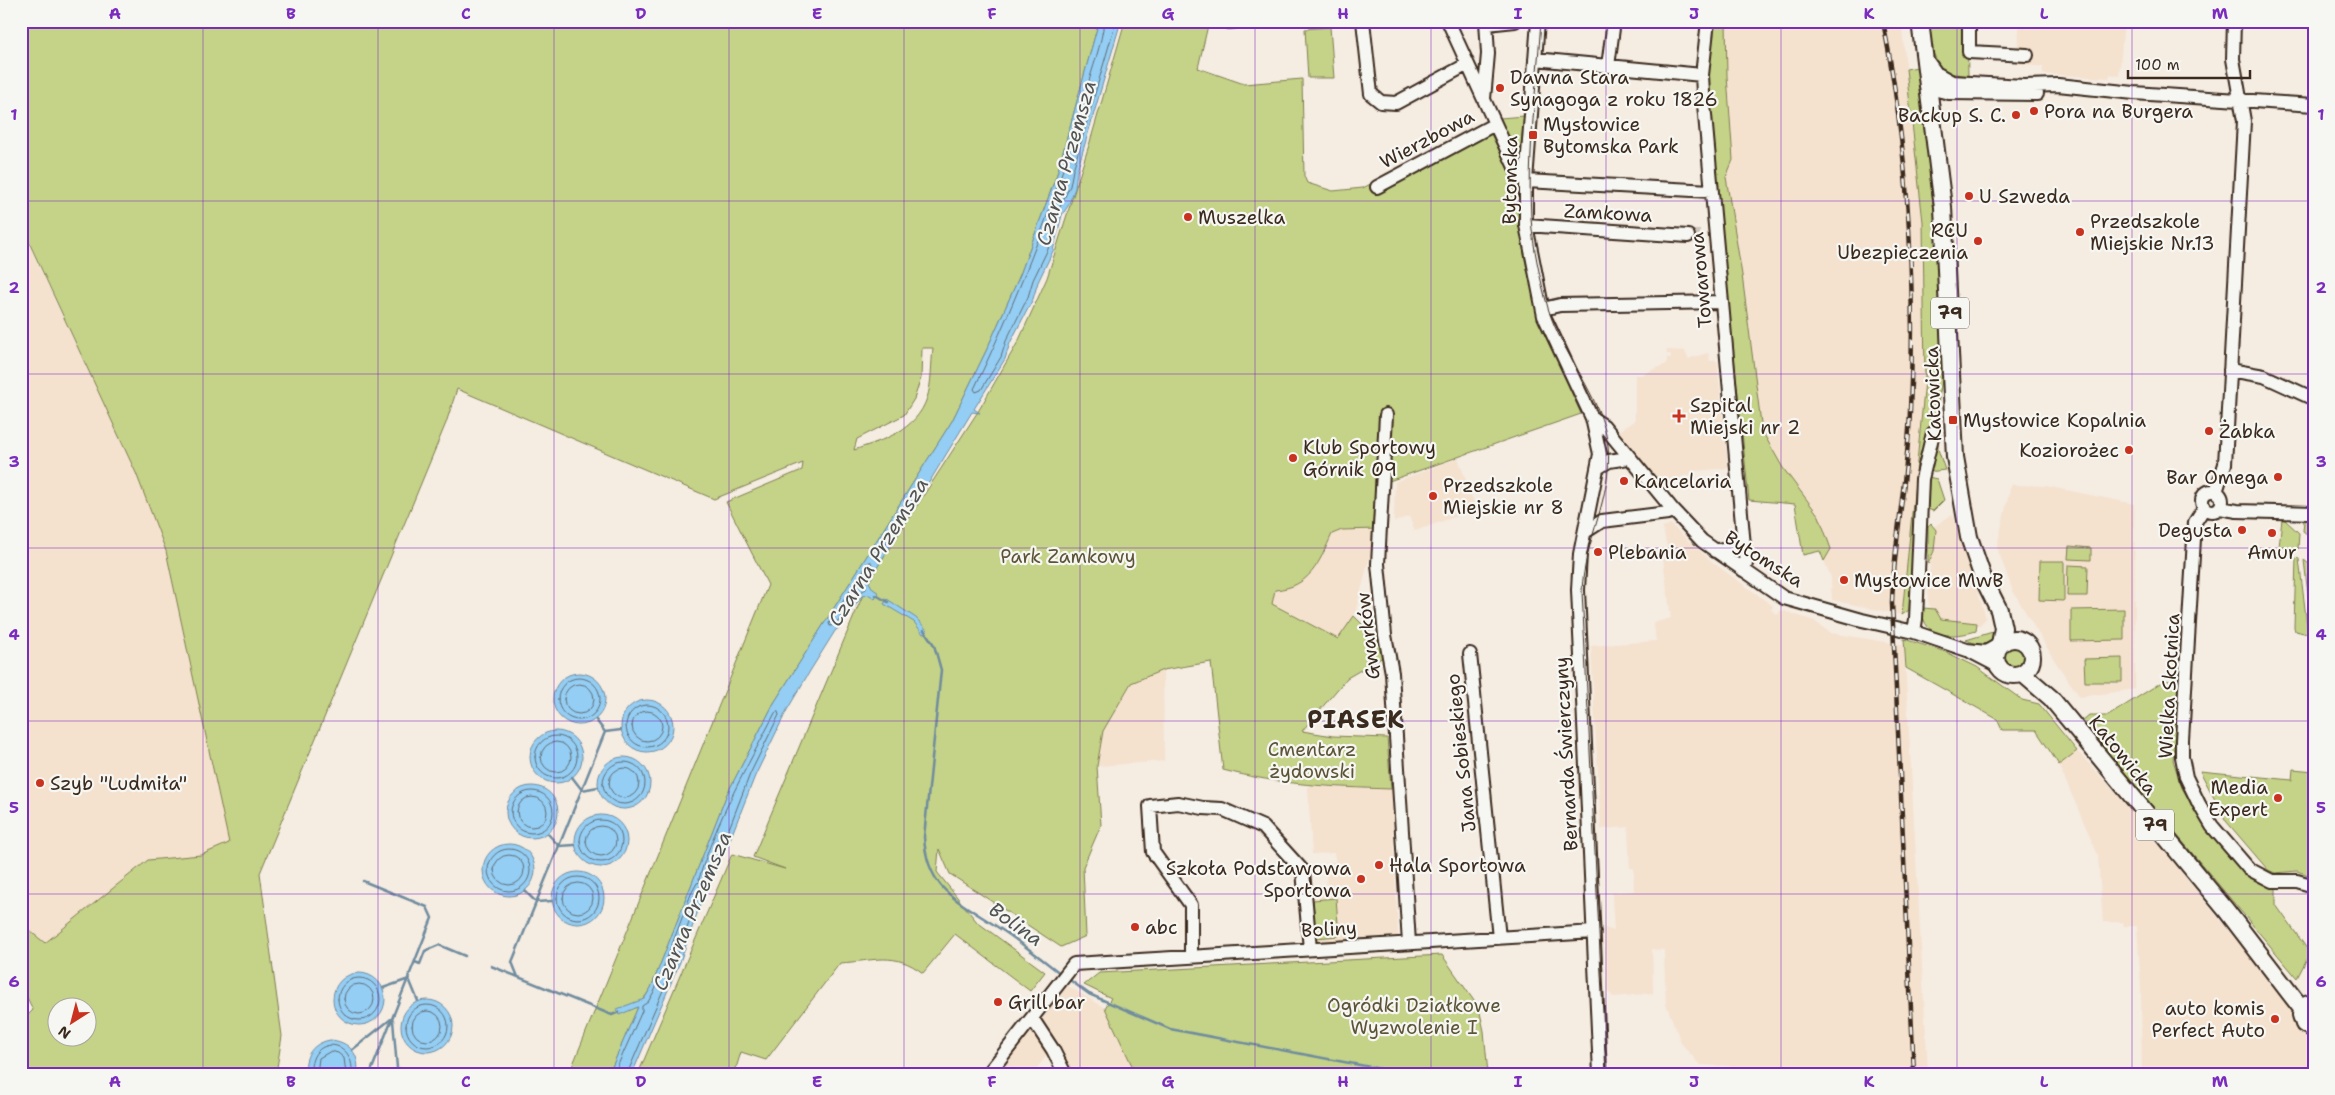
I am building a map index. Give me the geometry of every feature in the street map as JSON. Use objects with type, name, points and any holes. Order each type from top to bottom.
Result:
[{"type":"main road","name":"Katowicka","points":[[1920,21],[1934,118],[1946,242],[1956,464],[1969,537],[1983,578],[1999,610],[2011,625],[2017,639]]},
{"type":"main road","name":"Katowicka","points":[[1999,610],[2004,632],[2000,644]]},
{"type":"main road","points":[[2000,644],[2017,639]]},
{"type":"main road","name":"79","points":[[2017,639],[2028,645],[2031,651],[2027,668]]},
{"type":"main road","name":"79","points":[[1998,666],[1996,655],[2000,644]]},
{"type":"main road","points":[[1998,666],[2006,674],[2014,675],[2027,668]]},
{"type":"main road","name":"Katowicka","points":[[2027,668],[2259,952],[2309,1004]]},
{"type":"main road","name":"79","points":[[2309,1004],[2302,1021],[2307,1027],[2314,1030]]},
{"type":"street","points":[[1363,21],[1371,94],[1381,102],[1396,103],[1466,65]]},
{"type":"street","points":[[1448,21],[1466,65],[1484,99],[1519,176],[1526,181],[1711,191]]},
{"type":"street","points":[[1484,99],[1488,54],[1486,23],[1515,21]]},
{"type":"street","name":"Bytomska","points":[[1538,21],[1526,181],[1526,225],[1543,309],[1566,366],[1592,418],[1599,443],[1599,467]]},
{"type":"street","points":[[1608,66],[1614,21]]},
{"type":"street","name":"Towarowa","points":[[1708,21],[1702,75],[1711,191],[1710,236],[1722,302],[1746,564],[1743,570]]},
{"type":"street","points":[[1969,21],[1969,52],[2027,55]]},
{"type":"street","points":[[2216,492],[2225,464],[2244,120],[2233,59],[2234,21]]},
{"type":"street","points":[[1535,59],[1702,75]]},
{"type":"street","points":[[1926,59],[1936,73],[1950,87],[2006,94],[2039,94],[2082,88]]},
{"type":"street","points":[[1929,86],[2058,85],[2240,101],[2314,105]]},
{"type":"street","points":[[2006,94],[2024,86]]},
{"type":"street","points":[[2024,86],[2039,94]]},
{"type":"street","points":[[1934,118],[1950,87]]},
{"type":"street","name":"Wierzbowa","points":[[1377,187],[1495,124]]},
{"type":"street","name":"Zamkowa","points":[[1526,225],[1688,236]]},
{"type":"street","points":[[1543,309],[1560,305],[1722,302]]},
{"type":"street","points":[[2230,370],[2264,376],[2314,399]]},
{"type":"street","name":"Gwarków","points":[[1386,415],[1378,564],[1385,635],[1390,663],[1409,943]]},
{"type":"street","name":"Bytomska","points":[[1592,418],[1604,426],[1628,458],[1702,541],[1784,598],[1862,620],[1914,632],[1967,650],[1998,666]]},
{"type":"street","points":[[1914,632],[1922,479],[1933,433]]},
{"type":"street","points":[[1599,467],[1608,461],[1628,458]]},
{"type":"street","name":"Bernarda Świerczyny","points":[[1599,467],[1580,554],[1578,590],[1600,1074]]},
{"type":"street","points":[[2220,508],[2222,499],[2216,492],[2209,491],[2203,496],[2201,503],[2210,512],[2220,508],[2237,511],[2314,513]]},
{"type":"street","points":[[1589,507],[1602,520]]},
{"type":"street","name":"Wielka Skotnica","points":[[2204,508],[2195,522],[2182,735],[2184,768],[2194,795],[2205,815],[2249,869],[2272,881],[2297,882],[2314,886]]},
{"type":"street","points":[[1585,532],[1602,520],[1668,514],[1673,510]]},
{"type":"street","points":[[1715,551],[1730,547],[1743,535]]},
{"type":"street","name":"Bytomska","points":[[1967,650],[1986,652],[2000,644]]},
{"type":"street","name":"Jana Sobieskiego","points":[[1470,654],[1499,938]]},
{"type":"street","points":[[1191,956],[1191,905],[1153,852],[1150,806],[1178,803],[1203,808],[1222,809],[1263,826],[1303,871],[1310,949]]},
{"type":"street","name":"Boliny","points":[[1032,1018],[1069,968],[1074,964],[1080,963],[1594,932]]},
{"type":"street","points":[[988,1074],[1032,1018],[1054,1050],[1065,1074]]},
{"type":"shaded area","points":[[1714,21],[1901,21],[1923,222],[1925,381],[1902,615],[1832,600],[1831,577],[1820,551],[1803,555],[1795,504],[1749,500],[1721,231]]},
{"type":"shaded area","points":[[2020,21],[2124,21],[2119,76],[2110,74],[2109,78],[2043,74],[2043,67],[2016,63]]},
{"type":"shaded area","points":[[21,228],[136,473],[166,551],[229,843],[201,855],[148,860],[45,943],[21,924]]},
{"type":"shaded area","name":"Szpital Miejski nr 2","points":[[1667,350],[1685,351],[1688,359],[1708,353],[1710,361],[1717,361],[1728,468],[1694,471],[1693,475],[1683,476],[1667,488],[1629,450],[1616,433],[1635,421],[1635,375],[1641,375],[1667,364],[1667,358],[1671,358],[1671,354],[1667,354]]},
{"type":"shaded area","name":"Przedszkole Miejskie nr 8","points":[[1458,458],[1476,509],[1415,531],[1409,516],[1394,522],[1395,482]]},
{"type":"shaded area","points":[[2011,485],[2045,486],[2134,504],[2135,689],[2080,697],[2055,661],[2013,591],[1997,547]]},
{"type":"shaded area","points":[[1953,514],[1986,618],[1980,625],[1944,625],[1932,613],[1928,599],[1932,528]]},
{"type":"shaded area","points":[[1670,524],[1712,562],[1773,606],[1771,610],[1778,615],[1781,610],[1814,621],[1830,633],[1904,645],[1928,1074],[1733,1074],[1731,1066],[1700,1065],[1682,1044],[1666,1004],[1664,950],[1652,949],[1653,993],[1613,997],[1608,990],[1604,928],[1614,931],[1612,893],[1634,891],[1634,868],[1630,868],[1628,827],[1601,829],[1591,646],[1656,641],[1654,623],[1671,618],[1663,558],[1670,561],[1663,528]]},
{"type":"shaded area","points":[[1377,529],[1354,616],[1338,639],[1272,604],[1275,590],[1287,589],[1322,556],[1332,534],[1342,530]]},
{"type":"shaded area","points":[[1163,670],[1164,761],[1097,766],[1103,731],[1131,683]]},
{"type":"shaded area","points":[[2077,751],[2120,797],[2272,984],[2314,1044],[2314,1074],[2142,1074],[2141,983],[2137,926],[2124,926],[2123,922],[2103,922],[2098,855],[2059,765]]},
{"type":"shaded area","name":"Szkoła Podstawowa Sportowa","points":[[1308,786],[1391,789],[1398,936],[1314,943],[1309,896],[1327,895],[1326,863],[1336,862],[1334,853],[1312,854]]},
{"type":"shaded area","points":[[1066,985],[1105,1008],[1136,1074],[1069,1074],[1040,1016]]},
{"type":"shaded area","points":[[1028,1031],[1036,1036],[1047,1055],[1032,1074],[997,1074]]},
{"type":"green space","points":[[21,21],[1099,21],[1057,174],[1020,275],[987,349],[952,421],[774,703],[727,794],[651,988],[638,1007],[609,1074],[569,1074],[768,585],[726,502],[802,470],[803,463],[714,499],[457,389],[446,423],[260,873],[282,1036],[276,1074],[21,1074],[21,1022],[33,1010],[21,985],[21,924],[45,943],[148,860],[201,855],[229,843],[166,551],[136,473],[21,225]],"holes":[[[922,348],[933,348],[930,386],[927,398],[915,419],[897,433],[854,450],[857,439],[904,415],[914,399],[921,378]]]},
{"type":"green space","name":"Park Zamkowy","points":[[1125,21],[1209,21],[1198,68],[1244,84],[1302,79],[1304,176],[1307,183],[1333,191],[1363,188],[1485,122],[1513,179],[1524,255],[1538,317],[1581,414],[1389,481],[1375,479],[1377,529],[1342,530],[1332,534],[1323,555],[1305,579],[1287,588],[1275,590],[1272,604],[1338,639],[1354,616],[1381,643],[1383,657],[1347,678],[1302,731],[1333,736],[1387,738],[1391,789],[1286,782],[1223,770],[1211,662],[1163,670],[1131,683],[1103,731],[1097,766],[1101,825],[1083,867],[1086,936],[1061,947],[950,874],[939,849],[937,872],[977,922],[1045,972],[1030,991],[955,934],[923,973],[913,966],[893,960],[874,959],[840,963],[766,1060],[741,1052],[737,1065],[731,1074],[638,1074],[732,854],[785,869],[753,857],[870,578],[979,410],[1019,340],[1047,278],[1090,142]]},
{"type":"green space","points":[[1714,21],[1726,21],[1727,76],[1733,160],[1726,177],[1742,275],[1762,431],[1783,468],[1819,516],[1831,549],[1824,561],[1820,551],[1803,555],[1795,504],[1749,500],[1713,154],[1708,79]]},
{"type":"green space","points":[[1928,21],[1967,21],[1968,76],[1943,72],[1933,53]]},
{"type":"green space","points":[[1330,27],[1334,78],[1308,78],[1305,29]]},
{"type":"green space","points":[[1918,67],[1937,237],[1944,369],[1938,404],[1938,449],[1945,470],[1919,473],[1909,610],[1902,615],[1925,381],[1923,222],[1906,69]]},
{"type":"green space","points":[[1524,116],[1520,154],[1516,154],[1500,118]]},
{"type":"green space","points":[[1928,477],[1937,479],[1944,500],[1933,511],[1925,508]]},
{"type":"green space","points":[[2282,519],[2299,533],[2298,549],[2279,547]]},
{"type":"green space","points":[[2304,520],[2314,520],[2312,538],[2303,531]]},
{"type":"green space","points":[[1931,524],[1936,530],[1934,551],[1928,564],[1928,527]]},
{"type":"green space","points":[[2069,546],[2091,548],[2091,560],[2068,559]]},
{"type":"green space","points":[[2296,558],[2299,559],[2308,634],[2295,631],[2294,627]]},
{"type":"green space","points":[[2304,560],[2314,568],[2312,634],[2312,630]]},
{"type":"green space","points":[[2040,561],[2064,561],[2064,601],[2039,600]]},
{"type":"green space","points":[[2068,565],[2088,566],[2087,596],[2067,596]]},
{"type":"green space","points":[[1923,608],[1935,609],[1941,619],[1977,623],[1976,631],[1954,635],[1939,634],[1933,631],[1923,619]]},
{"type":"green space","points":[[2124,609],[2124,640],[2071,641],[2071,610]]},
{"type":"green space","points":[[1996,631],[1994,637],[1988,643],[1976,644],[1966,640]]},
{"type":"green space","points":[[1904,639],[1946,652],[1977,667],[2022,700],[2039,704],[2077,751],[2059,765],[2036,730],[2002,730],[1997,719],[1906,668]]},
{"type":"green space","points":[[2014,646],[2022,649],[2025,657],[2022,665],[2014,668],[2006,665],[2003,657],[2006,649]]},
{"type":"green space","points":[[2122,658],[2122,682],[2085,682],[2084,659]]},
{"type":"green space","points":[[2165,680],[2178,683],[2173,760],[2182,788],[2210,835],[2247,876],[2276,888],[2276,905],[2310,953],[2297,978],[2082,722],[2089,716],[2108,716]]},
{"type":"green space","points":[[2293,769],[2314,771],[2314,877],[2297,871],[2275,873],[2268,870],[2226,821],[2200,771],[2292,780]]},
{"type":"green space","points":[[1336,898],[1339,936],[1316,938],[1313,900]]},
{"type":"green space","name":"Ogródki Działkowe Wyzwolenie I","points":[[1442,955],[1479,1008],[1484,1031],[1488,1074],[1136,1074],[1105,1008],[1111,998],[1084,985],[1099,973]]},
{"type":"water","name":"Czarna Przemsza","points":[[1099,21],[1121,21],[1077,171],[1075,188],[1068,206],[1062,215],[1053,251],[1038,282],[1033,299],[1010,343],[1005,359],[974,409],[980,413],[972,412],[869,582],[873,589],[879,593],[875,599],[870,595],[862,596],[841,626],[835,631],[787,710],[755,776],[727,847],[706,888],[680,962],[632,1074],[609,1074],[638,1007],[619,1015],[617,1009],[644,999],[651,988],[727,794],[774,703],[952,421],[987,349],[1020,275],[1057,174]]},
{"type":"water","points":[[887,599],[916,618],[928,631],[923,634],[914,622],[884,604]]},
{"type":"water","points":[[574,673],[584,673],[598,680],[605,694],[605,704],[598,718],[584,725],[574,725],[564,721],[557,714],[553,704],[553,694],[557,684],[564,677]]},
{"type":"water","points":[[642,700],[652,700],[666,707],[673,721],[673,731],[666,745],[652,752],[642,752],[632,748],[625,741],[621,731],[621,721],[625,711],[632,704]]},
{"type":"water","points":[[551,731],[561,731],[575,738],[582,752],[582,762],[575,776],[561,783],[551,783],[541,779],[534,772],[530,762],[530,752],[534,742],[541,735]]},
{"type":"water","points":[[619,757],[629,757],[643,764],[650,778],[650,788],[643,802],[629,809],[619,809],[609,805],[602,798],[598,788],[598,778],[602,768],[609,761]]},
{"type":"water","points":[[527,786],[537,786],[551,793],[558,807],[558,817],[551,831],[537,838],[527,838],[517,834],[510,827],[506,817],[506,807],[510,797],[517,790]]},
{"type":"water","points":[[596,815],[606,815],[620,822],[627,836],[627,846],[620,860],[606,867],[596,867],[586,863],[579,856],[575,846],[575,836],[579,826],[586,819]]},
{"type":"water","points":[[504,844],[514,844],[528,851],[535,865],[535,875],[528,889],[514,896],[504,896],[494,892],[487,885],[483,875],[483,865],[487,855],[494,848]]},
{"type":"water","points":[[573,872],[583,872],[597,879],[604,893],[604,903],[597,917],[583,924],[573,924],[563,920],[556,913],[552,903],[552,893],[556,883],[563,876]]},
{"type":"water","points":[[354,973],[364,973],[378,980],[385,994],[385,1004],[378,1018],[364,1025],[354,1025],[344,1021],[337,1014],[333,1004],[333,994],[337,984],[344,977]]},
{"type":"water","points":[[422,1000],[432,1000],[446,1007],[453,1021],[453,1031],[446,1045],[432,1052],[422,1052],[412,1048],[405,1041],[401,1031],[401,1021],[405,1011],[412,1004]]},
{"type":"water","points":[[330,1040],[343,1043],[352,1050],[357,1061],[357,1074],[306,1074],[305,1067],[310,1051],[319,1044]]},
{"type":"water","points":[[398,1068],[409,1069],[416,1074],[383,1074]]},
{"type":"waterway","name":"Bolina","points":[[876,595],[888,602]]},
{"type":"waterway","name":"Bolina","points":[[924,630],[934,645],[941,670],[924,837],[926,855],[931,870],[948,893],[958,902],[1015,939],[1061,974]]},
{"type":"waterway","points":[[596,720],[605,732]]},
{"type":"waterway","points":[[605,732],[621,730]]},
{"type":"waterway","points":[[518,977],[512,962],[605,732]]},
{"type":"waterway","points":[[572,777],[582,790],[598,787]]},
{"type":"waterway","points":[[548,834],[559,846],[575,845]]},
{"type":"waterway","points":[[363,881],[427,907],[432,918],[370,1074]]},
{"type":"waterway","points":[[525,891],[536,902],[552,901]]},
{"type":"waterway","points":[[415,962],[420,964],[425,951],[439,945],[465,956]]},
{"type":"waterway","points":[[491,966],[612,1015],[619,1012]]},
{"type":"waterway","name":"Bolina","points":[[1067,978],[1089,994],[1170,1029],[1407,1074]]},
{"type":"waterway","points":[[383,988],[409,979],[418,1001]]},
{"type":"waterway","points":[[352,1050],[391,1019]]},
{"type":"waterway","points":[[393,1020],[397,1068]]},
{"type":"tunnel","points":[[1688,236],[1704,236]]},
{"type":"tram line","points":[[1541,21],[1530,170],[1531,218],[1535,252],[1545,297],[1554,325],[1598,410],[1608,446],[1606,483],[1588,554],[1582,591],[1606,1074]]},
{"type":"railway","points":[[1883,21],[1899,118],[1911,264],[1912,362],[1909,435],[1895,555],[1892,603],[1914,1074]]},
{"type":"place","name":"Dawna Stara Synagoga z roku 1826","points":[[1500,88]]},
{"type":"place","name":"Pora na Burgera","points":[[2034,111]]},
{"type":"place","name":"Backup S. C.","points":[[2016,115]]},
{"type":"place","name":"Mysłowice Bytomska Park","points":[[1533,135]]},
{"type":"place","name":"U Szweda","points":[[1969,196]]},
{"type":"place","name":"Muszelka","points":[[1188,217]]},
{"type":"place","name":"Przedszkole Miejskie Nr.13","points":[[2080,232]]},
{"type":"place","name":"RCU Ubezpieczenia","points":[[1978,241]]},
{"type":"place","name":"Szpital Miejski nr 2","points":[[1679,416]]},
{"type":"place","name":"Mysłowice Kopalnia","points":[[1953,420]]},
{"type":"place","name":"Żabka","points":[[2209,431]]},
{"type":"place","name":"Koziorożec","points":[[2129,450]]},
{"type":"place","name":"Klub Sportowy Górnik 09","points":[[1293,458]]},
{"type":"place","name":"Bar Omega","points":[[2278,477]]},
{"type":"place","name":"Kancelaria","points":[[1624,481]]},
{"type":"place","name":"Przedszkole Miejskie nr 8","points":[[1433,496]]},
{"type":"place","name":"Degusta","points":[[2242,530]]},
{"type":"place","name":"Amur","points":[[2272,533]]},
{"type":"place","name":"Plebania","points":[[1598,552]]},
{"type":"place","name":"Mysłowice MwB","points":[[1844,580]]},
{"type":"place","name":"Szyb \"Ludmiła\"","points":[[40,783]]},
{"type":"place","name":"Media Expert","points":[[2278,798]]},
{"type":"place","name":"Hala Sportowa","points":[[1379,865]]},
{"type":"place","name":"Szkoła Podstawowa Sportowa","points":[[1361,879]]},
{"type":"place","name":"abc","points":[[1135,927]]},
{"type":"place","name":"Grill bar","points":[[998,1002]]},
{"type":"place","name":"auto komis Perfect Auto","points":[[2275,1019]]},
{"type":"district","name":"PIASEK","points":[[1356,720]]},
{"type":"park label","name":"Cmentarz żydowski","points":[[1312,760]]}]
